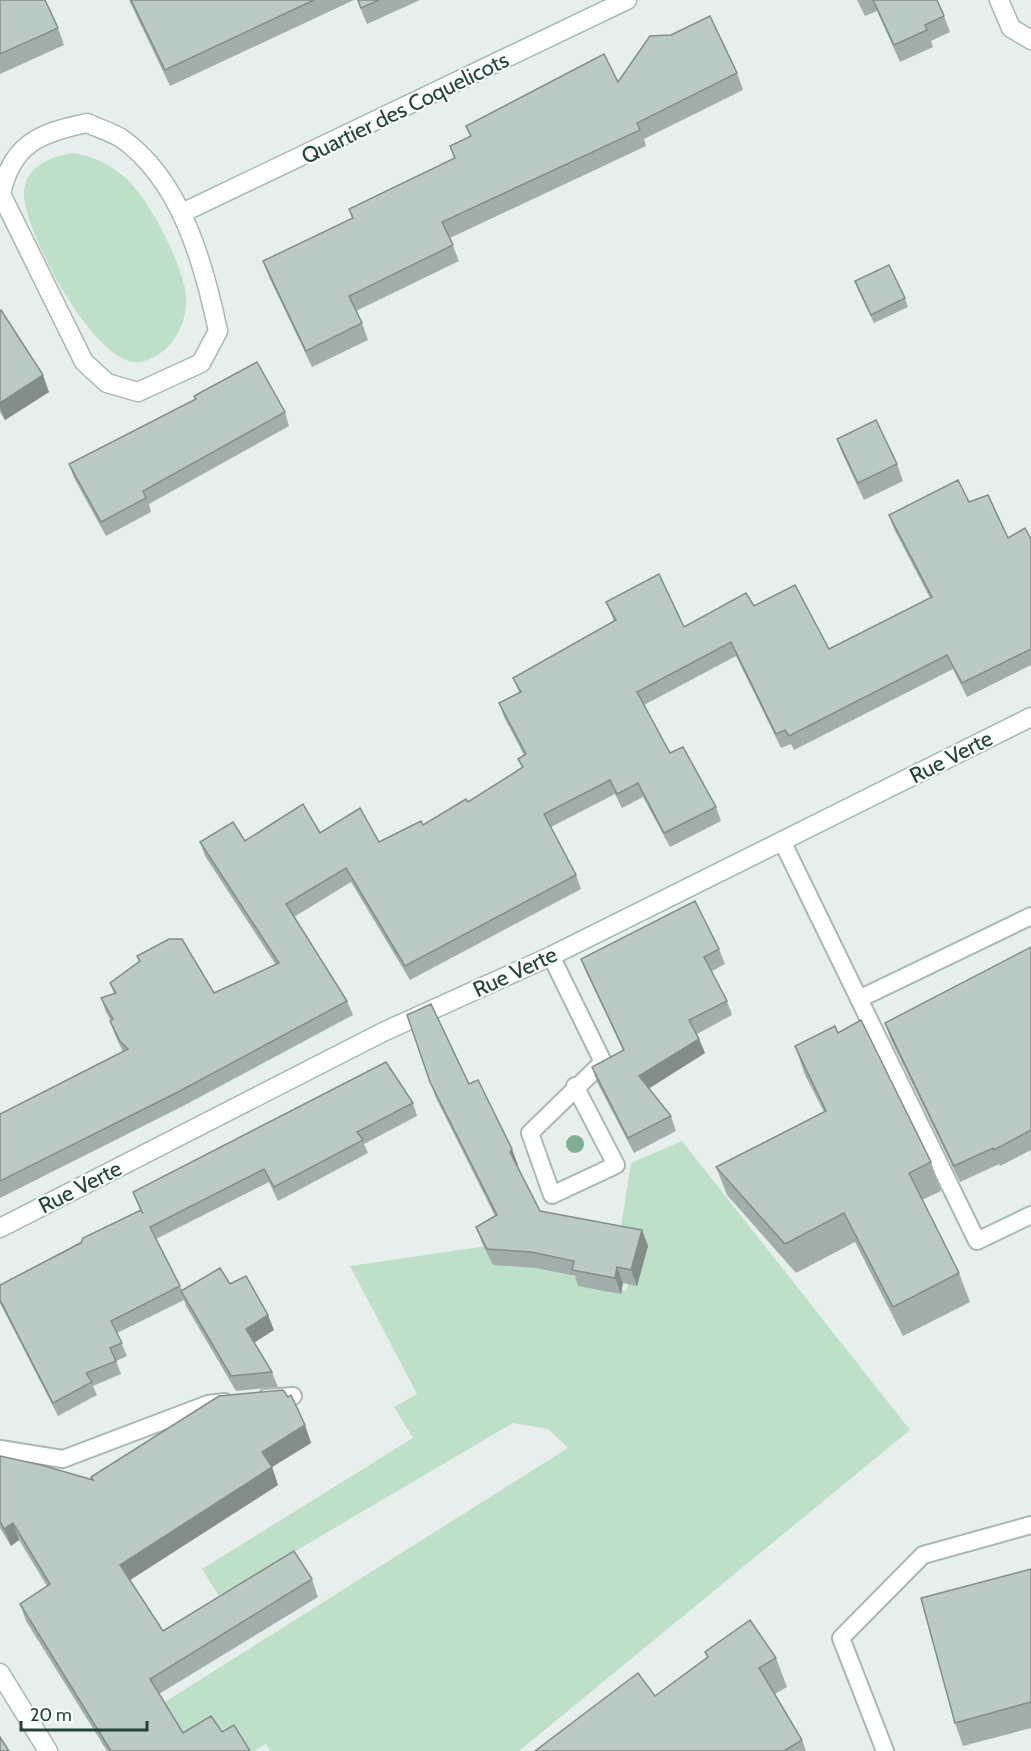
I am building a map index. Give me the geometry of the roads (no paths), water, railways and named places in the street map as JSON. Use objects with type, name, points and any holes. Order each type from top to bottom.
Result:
[{"type":"street","name":"Quartier des Coquelicots","points":[[182,213],[627,0]]},
{"type":"street","points":[[999,0],[1011,28],[1031,40]]},
{"type":"street","points":[[87,123],[119,137],[145,158],[182,213],[206,274],[218,331],[201,363],[138,392],[107,383],[84,362],[1,194],[6,170],[23,148],[59,129],[87,123]]},
{"type":"street","name":"Rue Verte","points":[[0,1228],[383,1032],[551,956],[1031,717]]},
{"type":"street","points":[[0,1673],[48,1751]]},
{"type":"lane","points":[[782,841],[977,1242],[1031,1215]]},
{"type":"lane","points":[[859,999],[1031,916]]},
{"type":"lane","points":[[551,956],[603,1062],[575,1086],[530,1133],[552,1195],[616,1165],[575,1086]]},
{"type":"lane","points":[[0,1449],[63,1459],[208,1404],[293,1396]]},
{"type":"lane","points":[[885,1751],[841,1638],[923,1555],[1031,1525]]}]
